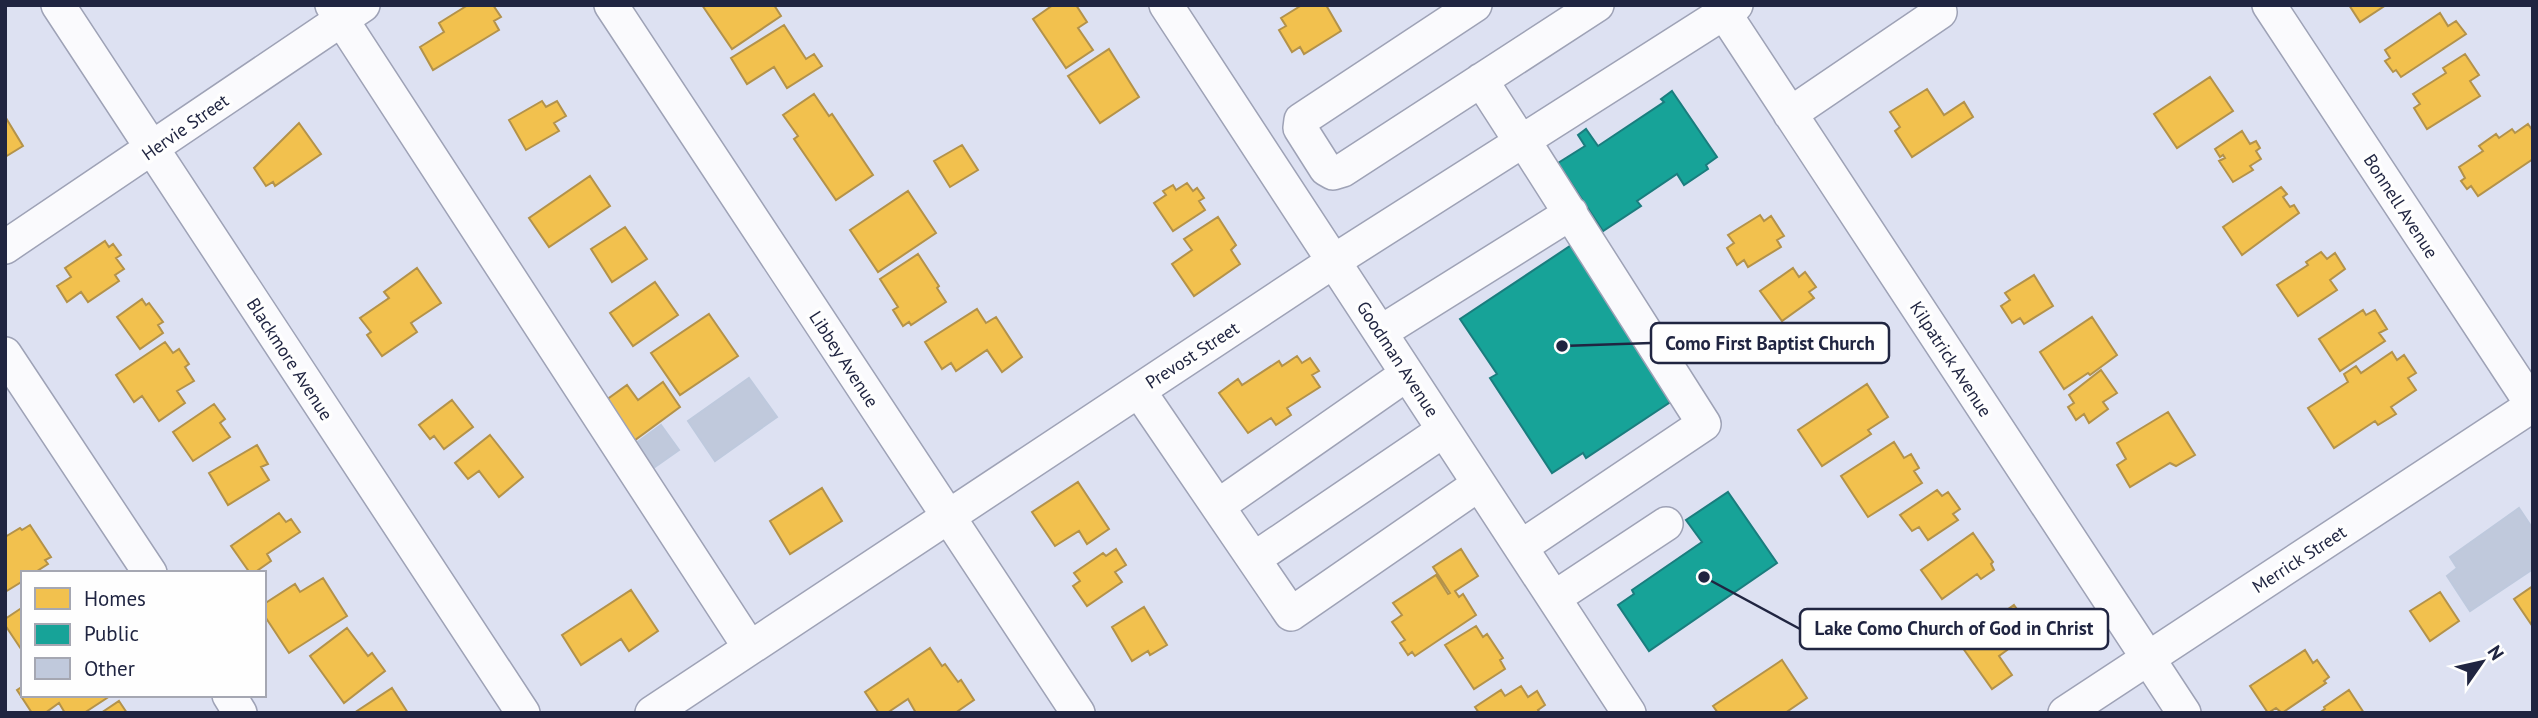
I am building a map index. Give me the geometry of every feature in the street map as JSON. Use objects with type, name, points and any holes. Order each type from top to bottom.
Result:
[{"type":"street","name":"Blackmore Avenue","points":[[58,5],[523,713]]},
{"type":"street","name":"Libbey Avenue","points":[[611,5],[1078,713]]},
{"type":"street","name":"Goodman Avenue","points":[[1166,5],[1629,713]]},
{"type":"street","points":[[1475,5],[1301,120],[1300,128],[1326,169],[1334,173],[1343,170],[1597,5]]},
{"type":"street","points":[[1790,114],[1940,12],[1936,5]]},
{"type":"street","name":"Bonnell Avenue","points":[[2269,5],[2533,405]]},
{"type":"street","name":"Prevost Street","points":[[652,713],[1334,261],[1726,8]]},
{"type":"street","name":"Kilpatrick Avenue","points":[[1726,8],[1790,114],[2184,713]]},
{"type":"street","name":"Hervie Street","points":[[5,247],[153,150],[345,10]]},
{"type":"street","points":[[345,10],[750,648]]},
{"type":"street","points":[[1481,80],[1571,213],[1704,424],[1521,547]]},
{"type":"street","points":[[1270,164],[1308,139]]},
{"type":"street","points":[[1381,332],[1571,213]]},
{"type":"street","points":[[5,354],[149,571]]},
{"type":"street","points":[[1217,506],[1407,374]]},
{"type":"street","points":[[1139,391],[1291,614],[1479,484]]},
{"type":"street","name":"Merrick Street","points":[[2065,713],[2533,405]]},
{"type":"street","points":[[1254,559],[1444,430]]},
{"type":"street","points":[[1554,598],[1666,524]]},
{"type":"street","points":[[230,697],[240,713]]},
{"type":"building: Homes","points":[[468,5],[493,5],[501,17],[494,21],[499,30],[433,70],[420,47],[444,32],[439,23]]},
{"type":"building: Homes","points":[[702,5],[774,5],[781,16],[732,49]]},
{"type":"building: Homes","points":[[1053,5],[1076,5],[1087,22],[1078,28],[1093,50],[1066,68],[1033,19]]},
{"type":"building: Homes","points":[[1302,5],[1326,5],[1341,31],[1304,54],[1300,47],[1292,52],[1279,30],[1286,26],[1281,18]]},
{"type":"building: Homes","points":[[2349,5],[2386,5],[2360,22]]},
{"type":"building: Homes","points":[[2440,13],[2448,26],[2456,21],[2466,34],[2401,77],[2396,70],[2393,72],[2385,61],[2390,58],[2385,50]]},
{"type":"building: Homes","points":[[784,25],[806,59],[814,54],[822,66],[787,88],[774,67],[747,84],[731,58]]},
{"type":"building: Homes","points":[[1109,49],[1139,97],[1100,123],[1068,76]]},
{"type":"building: Homes","points":[[2465,54],[2479,75],[2470,81],[2480,96],[2427,129],[2414,108],[2420,104],[2413,94],[2446,73],[2443,68]]},
{"type":"building: Homes","points":[[2210,77],[2233,111],[2177,148],[2154,114]]},
{"type":"building: Homes","points":[[1927,89],[1944,115],[1964,102],[1973,117],[1912,157],[1895,131],[1900,127],[1890,112]]},
{"type":"building: Homes","points":[[814,94],[829,116],[832,114],[873,175],[836,200],[794,139],[798,136],[783,115]]},
{"type":"building: Homes","points":[[542,101],[546,107],[557,101],[566,116],[554,123],[559,131],[526,150],[509,120]]},
{"type":"building: Homes","points":[[5,119],[23,146],[5,157]]},
{"type":"building: Homes","points":[[299,123],[321,154],[275,186],[273,182],[266,186],[254,168]]},
{"type":"building: Homes","points":[[2528,124],[2533,131],[2533,159],[2478,196],[2471,186],[2467,189],[2461,181],[2465,178],[2459,167],[2483,151],[2479,146],[2496,134],[2499,138],[2512,129],[2515,133]]},
{"type":"building: Homes","points":[[2242,131],[2250,144],[2256,141],[2260,148],[2256,151],[2261,159],[2250,166],[2253,170],[2233,182],[2219,161],[2225,158],[2223,155],[2220,157],[2215,149]]},
{"type":"building: Homes","points":[[962,145],[978,170],[950,187],[934,161]]},
{"type":"building: Homes","points":[[590,176],[610,206],[549,247],[529,218]]},
{"type":"building: Homes","points":[[1187,183],[1193,191],[1197,188],[1204,198],[1199,201],[1205,210],[1173,231],[1154,203],[1166,195],[1163,191],[1173,185],[1176,190]]},
{"type":"building: Homes","points":[[2281,187],[2287,194],[2283,197],[2290,207],[2294,205],[2299,213],[2242,255],[2223,227]]},
{"type":"building: Homes","points":[[908,191],[936,233],[878,272],[850,230]]},
{"type":"building: Homes","points":[[1760,215],[1764,221],[1771,216],[1784,236],[1777,240],[1781,247],[1748,267],[1744,260],[1737,265],[1727,248],[1734,243],[1728,235]]},
{"type":"building: Homes","points":[[1218,217],[1236,245],[1231,250],[1240,264],[1194,296],[1172,264],[1192,250],[1184,239]]},
{"type":"building: Homes","points":[[625,227],[647,259],[612,282],[591,249]]},
{"type":"building: Homes","points":[[105,241],[109,247],[113,244],[121,255],[116,258],[124,269],[115,275],[119,281],[88,302],[81,292],[67,302],[57,286],[71,277],[65,268]]},
{"type":"building: Homes","points":[[2321,252],[2327,259],[2335,253],[2345,269],[2330,280],[2337,290],[2298,316],[2277,285],[2308,265],[2306,262]]},
{"type":"building: Homes","points":[[918,254],[946,302],[911,325],[909,322],[903,326],[893,310],[898,307],[880,279]]},
{"type":"building: Homes","points":[[417,268],[441,303],[411,323],[417,332],[382,356],[367,335],[371,332],[360,318],[389,298],[384,292]]},
{"type":"building: Homes","points":[[1793,268],[1799,277],[1805,272],[1816,287],[1809,292],[1814,298],[1782,321],[1760,291]]},
{"type":"building: Homes","points":[[2034,275],[2053,306],[2024,324],[2020,318],[2012,323],[2001,306],[2010,300],[2005,293]]},
{"type":"building: Homes","points":[[655,282],[678,315],[633,346],[610,313]]},
{"type":"building: Homes","points":[[142,299],[146,305],[149,303],[163,322],[158,325],[163,333],[140,349],[117,317]]},
{"type":"building: Homes","points":[[977,309],[986,323],[996,317],[1022,357],[1002,372],[987,350],[956,371],[951,363],[942,369],[925,342]]},
{"type":"building: Homes","points":[[2363,310],[2366,315],[2375,310],[2387,329],[2379,333],[2385,341],[2340,371],[2319,339]]},
{"type":"building: Homes","points":[[709,314],[738,356],[680,395],[651,353]]},
{"type":"building: Homes","points":[[2092,317],[2117,355],[2090,375],[2088,373],[2064,389],[2040,352]]},
{"type":"building: Homes","points":[[165,342],[173,353],[179,349],[189,364],[185,367],[194,381],[177,391],[185,403],[159,421],[142,396],[134,402],[116,375]]},
{"type":"building: Homes","points":[[2392,352],[2397,360],[2404,355],[2416,373],[2408,378],[2416,390],[2391,407],[2396,414],[2378,425],[2375,421],[2334,448],[2308,408],[2348,382],[2344,374],[2356,366],[2361,373]]},
{"type":"building: Homes","points":[[1297,356],[1302,363],[1310,358],[1319,371],[1312,375],[1320,387],[1287,408],[1291,415],[1276,425],[1271,418],[1248,433],[1219,393],[1238,379],[1242,385],[1279,361],[1282,366]]},
{"type":"building: Homes","points":[[2101,370],[2117,393],[2103,402],[2108,409],[2089,423],[2084,414],[2076,420],[2068,407],[2074,403],[2069,395]]},
{"type":"building: Homes","points":[[663,382],[680,407],[631,443],[602,403],[627,385],[638,400]]},
{"type":"building: Homes","points":[[1867,384],[1888,417],[1868,430],[1871,434],[1822,466],[1798,430]]},
{"type":"building: Homes","points":[[452,400],[473,427],[444,449],[434,436],[430,439],[419,425]]},
{"type":"building: Homes","points":[[214,404],[225,419],[220,423],[230,437],[193,461],[173,432]]},
{"type":"building: Homes","points":[[2168,412],[2195,455],[2176,466],[2170,463],[2130,487],[2117,465],[2126,459],[2117,443]]},
{"type":"building: Homes","points":[[490,435],[523,477],[499,497],[479,471],[468,479],[455,463]]},
{"type":"building: Homes","points":[[1894,442],[1904,458],[1911,454],[1919,468],[1914,471],[1922,483],[1868,517],[1841,476]]},
{"type":"building: Homes","points":[[257,445],[268,464],[261,467],[269,480],[228,505],[209,473]]},
{"type":"building: Homes","points":[[1078,482],[1109,529],[1087,544],[1079,531],[1055,546],[1032,512]]},
{"type":"building: Homes","points":[[822,488],[842,521],[790,554],[770,521]]},
{"type":"building: Homes","points":[[1937,490],[1942,496],[1948,492],[1960,509],[1953,514],[1958,520],[1928,540],[1919,527],[1912,531],[1900,515]]},
{"type":"building: Homes","points":[[279,513],[286,522],[291,519],[300,532],[267,554],[271,561],[257,571],[249,571],[231,546]]},
{"type":"building: Homes","points":[[30,525],[51,557],[45,560],[48,564],[37,571],[21,571],[21,582],[5,592],[5,537],[20,528],[22,530]]},
{"type":"building: Homes","points":[[1973,533],[1993,562],[1991,564],[1994,570],[1981,579],[1977,574],[1942,599],[1921,570]]},
{"type":"building: Homes","points":[[1116,549],[1126,565],[1115,572],[1122,582],[1087,606],[1073,586],[1080,581],[1074,573],[1103,553],[1106,556]]},
{"type":"building: Homes","points":[[1461,549],[1478,576],[1455,591],[1459,597],[1463,594],[1476,615],[1415,656],[1412,652],[1408,655],[1400,643],[1405,640],[1392,622],[1402,615],[1393,603],[1436,575],[1448,594],[1450,593],[1433,567]]},
{"type":"building: Homes","points":[[323,578],[347,616],[289,653],[266,618],[266,603],[295,584],[300,592]]},
{"type":"building: Homes","points":[[2533,586],[2533,627],[2514,599]]},
{"type":"building: Homes","points":[[631,590],[658,631],[629,651],[621,639],[581,665],[562,635]]},
{"type":"building: Homes","points":[[2440,592],[2459,621],[2430,641],[2410,611]]},
{"type":"building: Homes","points":[[2014,605],[2033,631],[1999,656],[2012,675],[1992,689],[1955,637],[1969,627],[1973,634]]},
{"type":"building: Homes","points":[[1144,607],[1167,645],[1150,655],[1148,651],[1132,661],[1112,627]]},
{"type":"building: Homes","points":[[21,608],[21,649],[5,625],[5,619]]},
{"type":"building: Homes","points":[[1476,626],[1483,637],[1487,634],[1503,658],[1500,660],[1505,669],[1474,689],[1445,645]]},
{"type":"building: Homes","points":[[347,628],[368,656],[372,653],[385,671],[344,703],[310,656]]},
{"type":"building: Homes","points":[[930,648],[942,666],[945,664],[958,682],[961,680],[974,700],[955,713],[916,713],[908,699],[887,713],[879,713],[865,692]]},
{"type":"building: Homes","points":[[2305,650],[2313,663],[2317,660],[2329,677],[2324,681],[2326,683],[2282,713],[2276,708],[2268,713],[2250,686]]},
{"type":"building: Homes","points":[[1782,660],[1807,698],[1785,713],[1718,713],[1713,706]]},
{"type":"building: Homes","points":[[1521,686],[1528,697],[1537,691],[1545,705],[1538,710],[1540,713],[1479,713],[1475,707],[1501,690],[1505,696]]},
{"type":"building: Homes","points":[[392,688],[408,713],[354,713]]},
{"type":"building: Homes","points":[[2349,690],[2364,713],[2319,713],[2324,707]]},
{"type":"building: Homes","points":[[22,697],[108,697],[84,713],[65,713],[59,703],[45,713],[32,713]]},
{"type":"building: Homes","points":[[119,701],[127,713],[101,713]]},
{"type":"building: Public","points":[[1672,91],[1717,157],[1706,165],[1708,169],[1684,185],[1677,174],[1637,201],[1641,206],[1603,231],[1558,163],[1585,146],[1578,135],[1586,129],[1598,146],[1664,102],[1661,99]]},
{"type":"building: Public","points":[[1576,242],[1678,397],[1586,458],[1583,453],[1552,473],[1490,378],[1497,374],[1460,319]]},
{"type":"building: Public","points":[[1728,492],[1777,563],[1649,651],[1618,605],[1634,594],[1632,590],[1702,542],[1686,520]]},
{"type":"building: Other","points":[[749,378],[777,417],[715,461],[688,421]]},
{"type":"building: Other","points":[[661,425],[679,450],[649,471],[632,446]]},
{"type":"building: Other","points":[[2519,508],[2533,529],[2533,569],[2470,611],[2447,576],[2457,568],[2450,557]]},
{"type":"place","name":"Como First Baptist Church","points":[[1562,346]]},
{"type":"place","name":"Lake Como Church of God in Christ","points":[[1704,577]]}]
